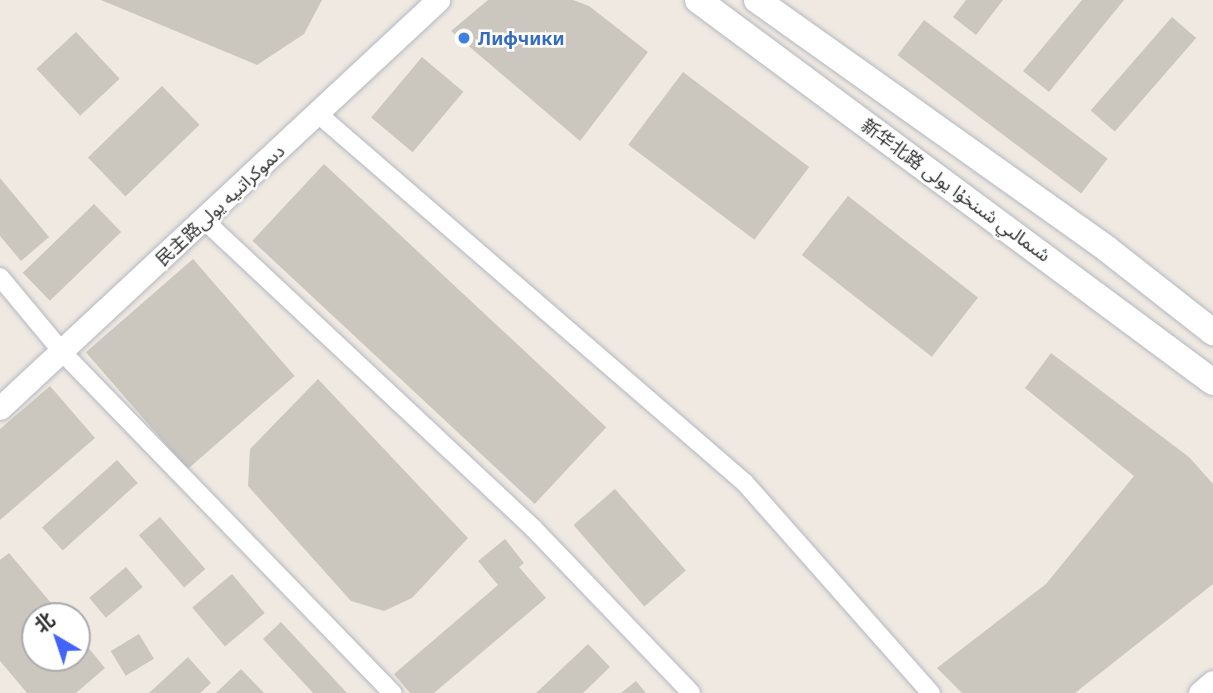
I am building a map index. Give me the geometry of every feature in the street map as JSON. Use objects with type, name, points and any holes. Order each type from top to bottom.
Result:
[{"type":"main road","name":"新华北路 شىمالىي شىنخۇا يولى","points":[[698,0],[1213,382]]},
{"type":"main road","points":[[757,0],[1107,249],[1213,332]]},
{"type":"street","name":"民主路دىموكراتىيە يولى","points":[[0,408],[438,0]]},
{"type":"street","points":[[317,113],[745,483],[931,693]]},
{"type":"street","points":[[204,220],[534,529],[691,693]]},
{"type":"street","points":[[0,277],[62,353],[393,693]]},
{"type":"street","points":[[1200,693],[1213,682]]},
{"type":"building","points":[[101,0],[322,0],[304,34],[257,65]]},
{"type":"building","points":[[488,0],[573,0],[589,6],[648,52],[580,141],[451,31]]},
{"type":"building","points":[[966,0],[1003,0],[976,35],[953,17]]},
{"type":"building","points":[[1082,0],[1124,0],[1049,92],[1023,71]]},
{"type":"building","points":[[1172,17],[1196,38],[1115,132],[1091,111]]},
{"type":"building","points":[[924,20],[1108,158],[1081,194],[898,55]]},
{"type":"building","points":[[76,32],[120,79],[80,116],[37,69]]},
{"type":"building","points":[[422,57],[463,92],[413,152],[371,118]]},
{"type":"building","points":[[683,72],[809,167],[754,240],[628,145]]},
{"type":"building","points":[[162,86],[200,125],[125,196],[88,158]]},
{"type":"building","points":[[324,164],[606,427],[535,504],[252,241]]},
{"type":"building","points":[[0,178],[49,237],[21,261],[0,236]]},
{"type":"building","points":[[848,196],[978,298],[932,357],[802,255]]},
{"type":"building","points":[[94,204],[121,232],[50,301],[23,273]]},
{"type":"building","points":[[193,259],[295,376],[188,469],[86,352]]},
{"type":"building","points":[[1051,353],[1189,457],[1213,484],[1213,584],[1075,693],[962,693],[937,668],[1046,584],[1134,476],[1025,388]]},
{"type":"building","points":[[318,379],[468,538],[412,598],[384,611],[351,601],[248,486],[250,449]]},
{"type":"building","points":[[50,386],[95,438],[0,520],[0,429]]},
{"type":"building","points":[[117,460],[138,483],[63,551],[42,528]]},
{"type":"building","points":[[615,489],[686,571],[644,607],[573,525]]},
{"type":"building","points":[[160,517],[205,569],[184,587],[139,535]]},
{"type":"building","points":[[505,539],[524,563],[519,567],[546,598],[434,693],[410,693],[394,674],[498,585],[478,561]]},
{"type":"building","points":[[9,553],[50,602],[21,602],[21,672],[91,672],[91,651],[105,668],[76,693],[27,693],[0,661],[0,560]]},
{"type":"building","points":[[126,567],[143,587],[106,618],[89,598]]},
{"type":"building","points":[[232,574],[265,613],[225,646],[192,607]]},
{"type":"building","points":[[281,622],[347,693],[313,693],[263,639]]},
{"type":"building","points":[[139,634],[154,659],[126,676],[111,651]]},
{"type":"building","points":[[588,644],[610,667],[583,693],[536,693]]},
{"type":"building","points":[[188,657],[211,683],[200,693],[149,693]]},
{"type":"building","points":[[241,669],[264,693],[216,693]]},
{"type":"building","points":[[636,681],[646,693],[621,693]]},
{"type":"place","name":"Лифчики","points":[[464,38]]}]
